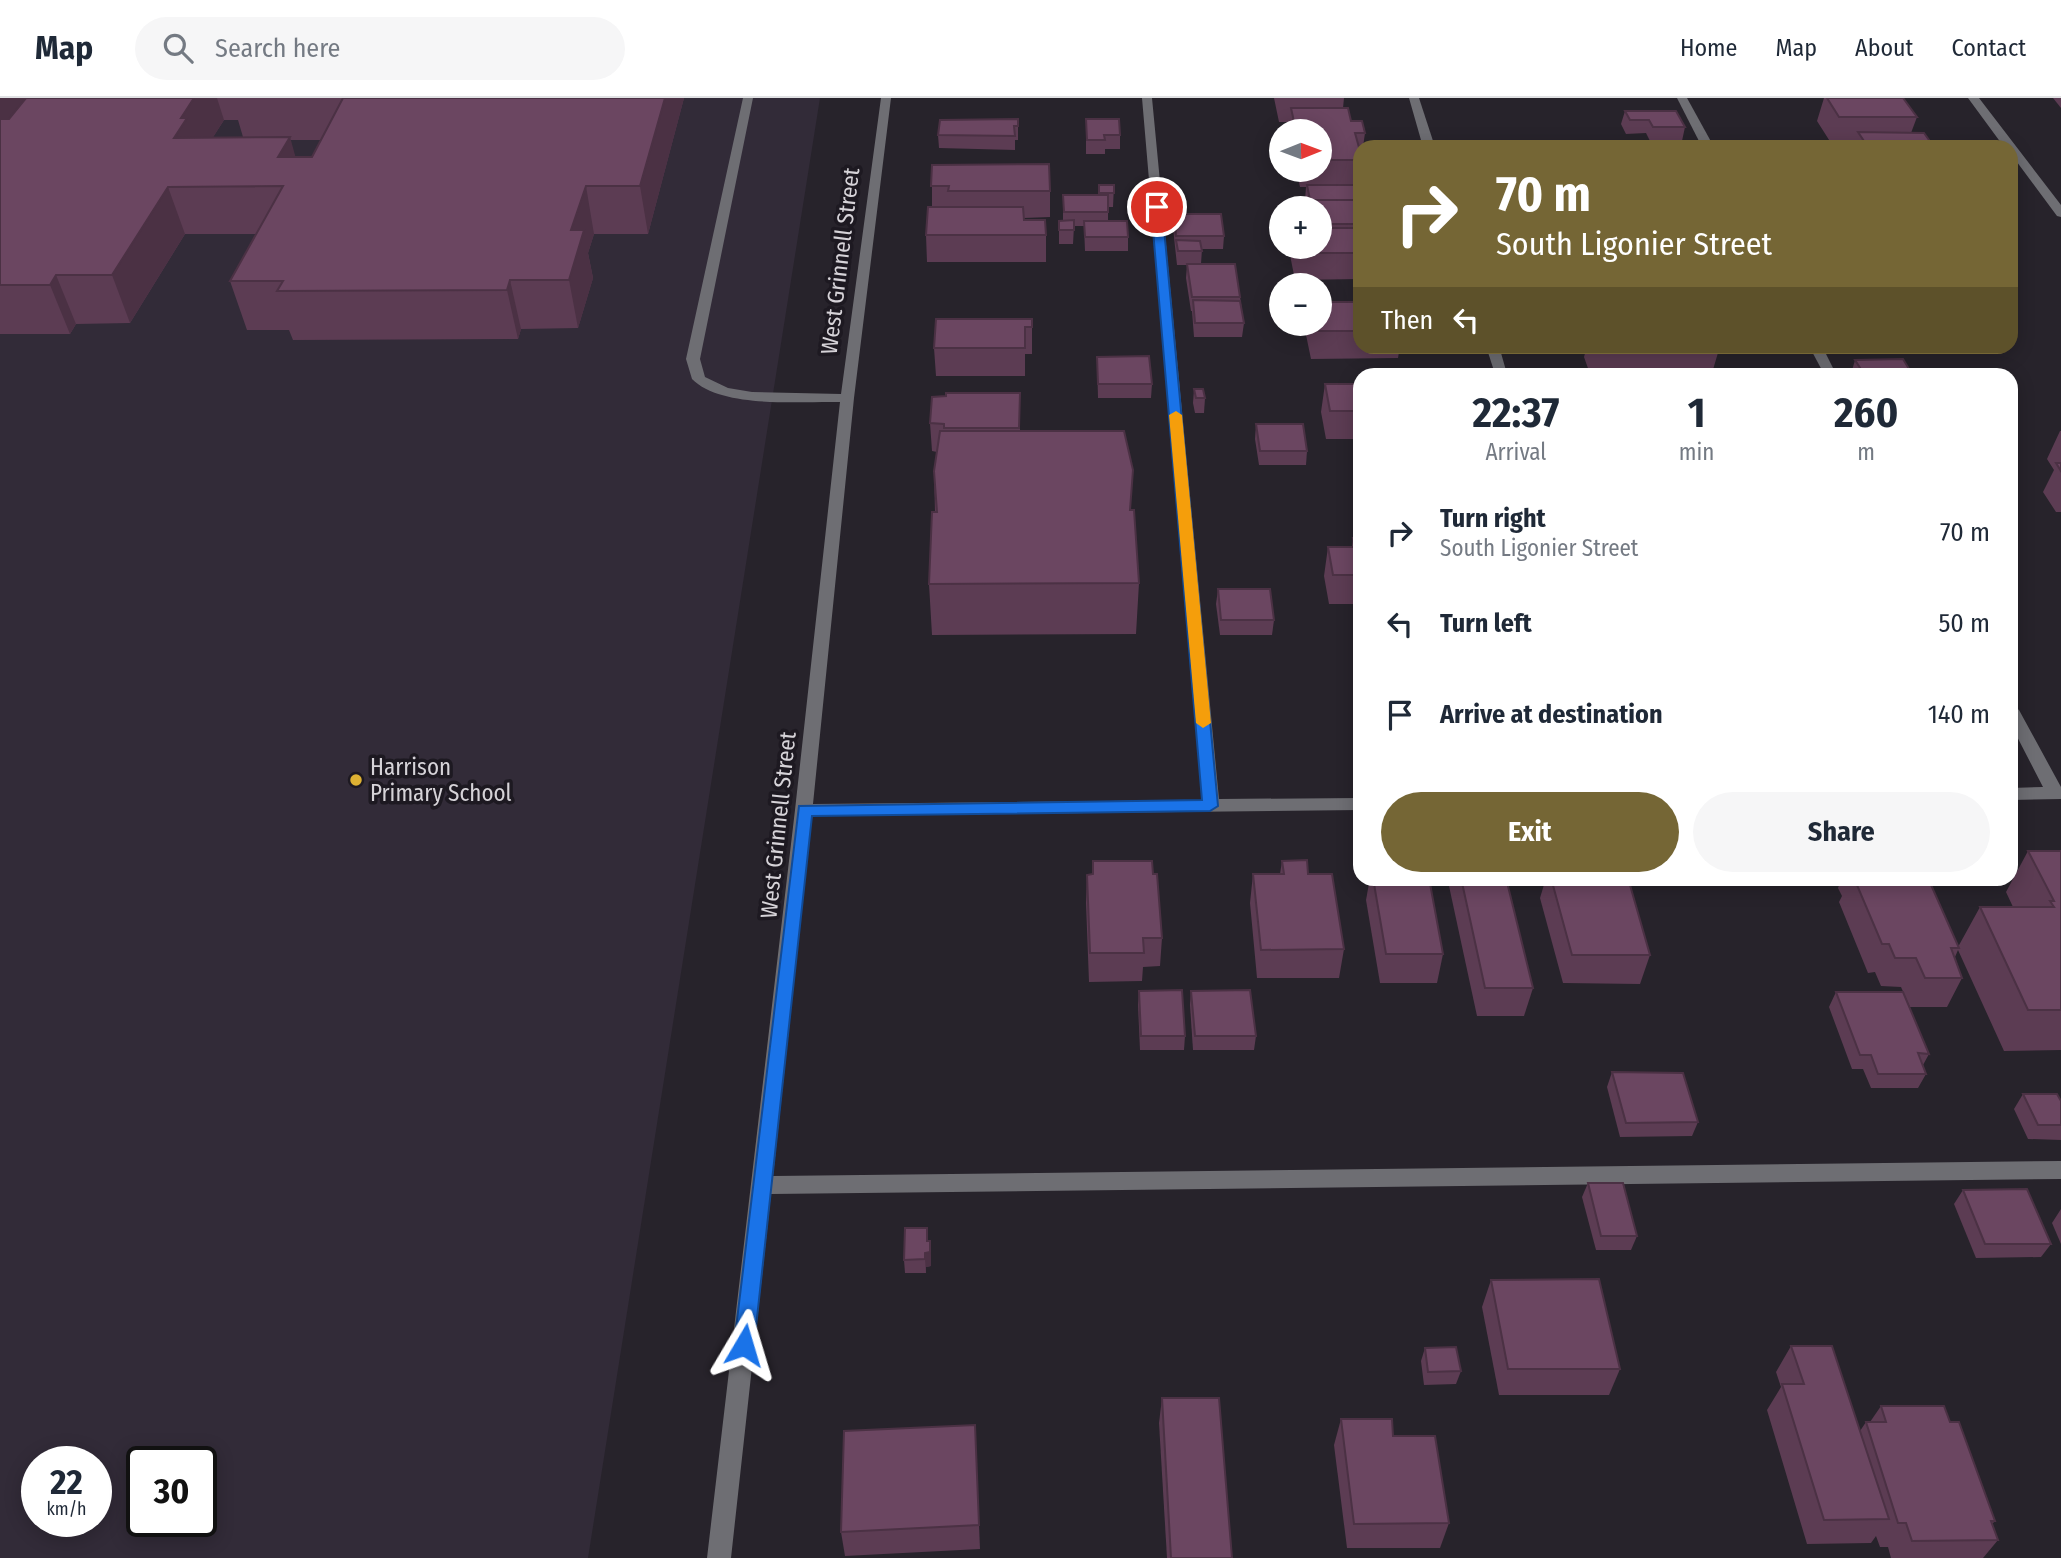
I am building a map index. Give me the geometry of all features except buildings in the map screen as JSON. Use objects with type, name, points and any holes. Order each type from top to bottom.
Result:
[{"type":"street","points":[[748,98],[693,359],[699,379],[724,392],[752,396],[848,398]]},
{"type":"street","name":"West Grinnell Street","points":[[719,1558],[848,398],[886,98]]},
{"type":"street","points":[[1147,98],[1210,806]]},
{"type":"street","points":[[1414,98],[1427,140]]},
{"type":"street","points":[[1682,98],[1704,140]]},
{"type":"street","points":[[1973,98],[2006,140]]},
{"type":"street","points":[[2018,156],[2061,213]]},
{"type":"street","points":[[2018,722],[2058,793],[2018,794]]},
{"type":"street","points":[[804,810],[1353,804]]},
{"type":"street","points":[[762,1185],[2061,1170]]},
{"type":"shaded area","name":"Harrison Primary School","points":[[0,98],[820,98],[588,1558],[0,1558]]},
{"type":"slow traffic","points":[[1176,415],[1203,723]]},
{"type":"place","name":"Harrison Primary School","points":[[356,780]]},
{"type":"route","points":[[744,1345],[804,810],[1210,806],[1157,207]]}]
